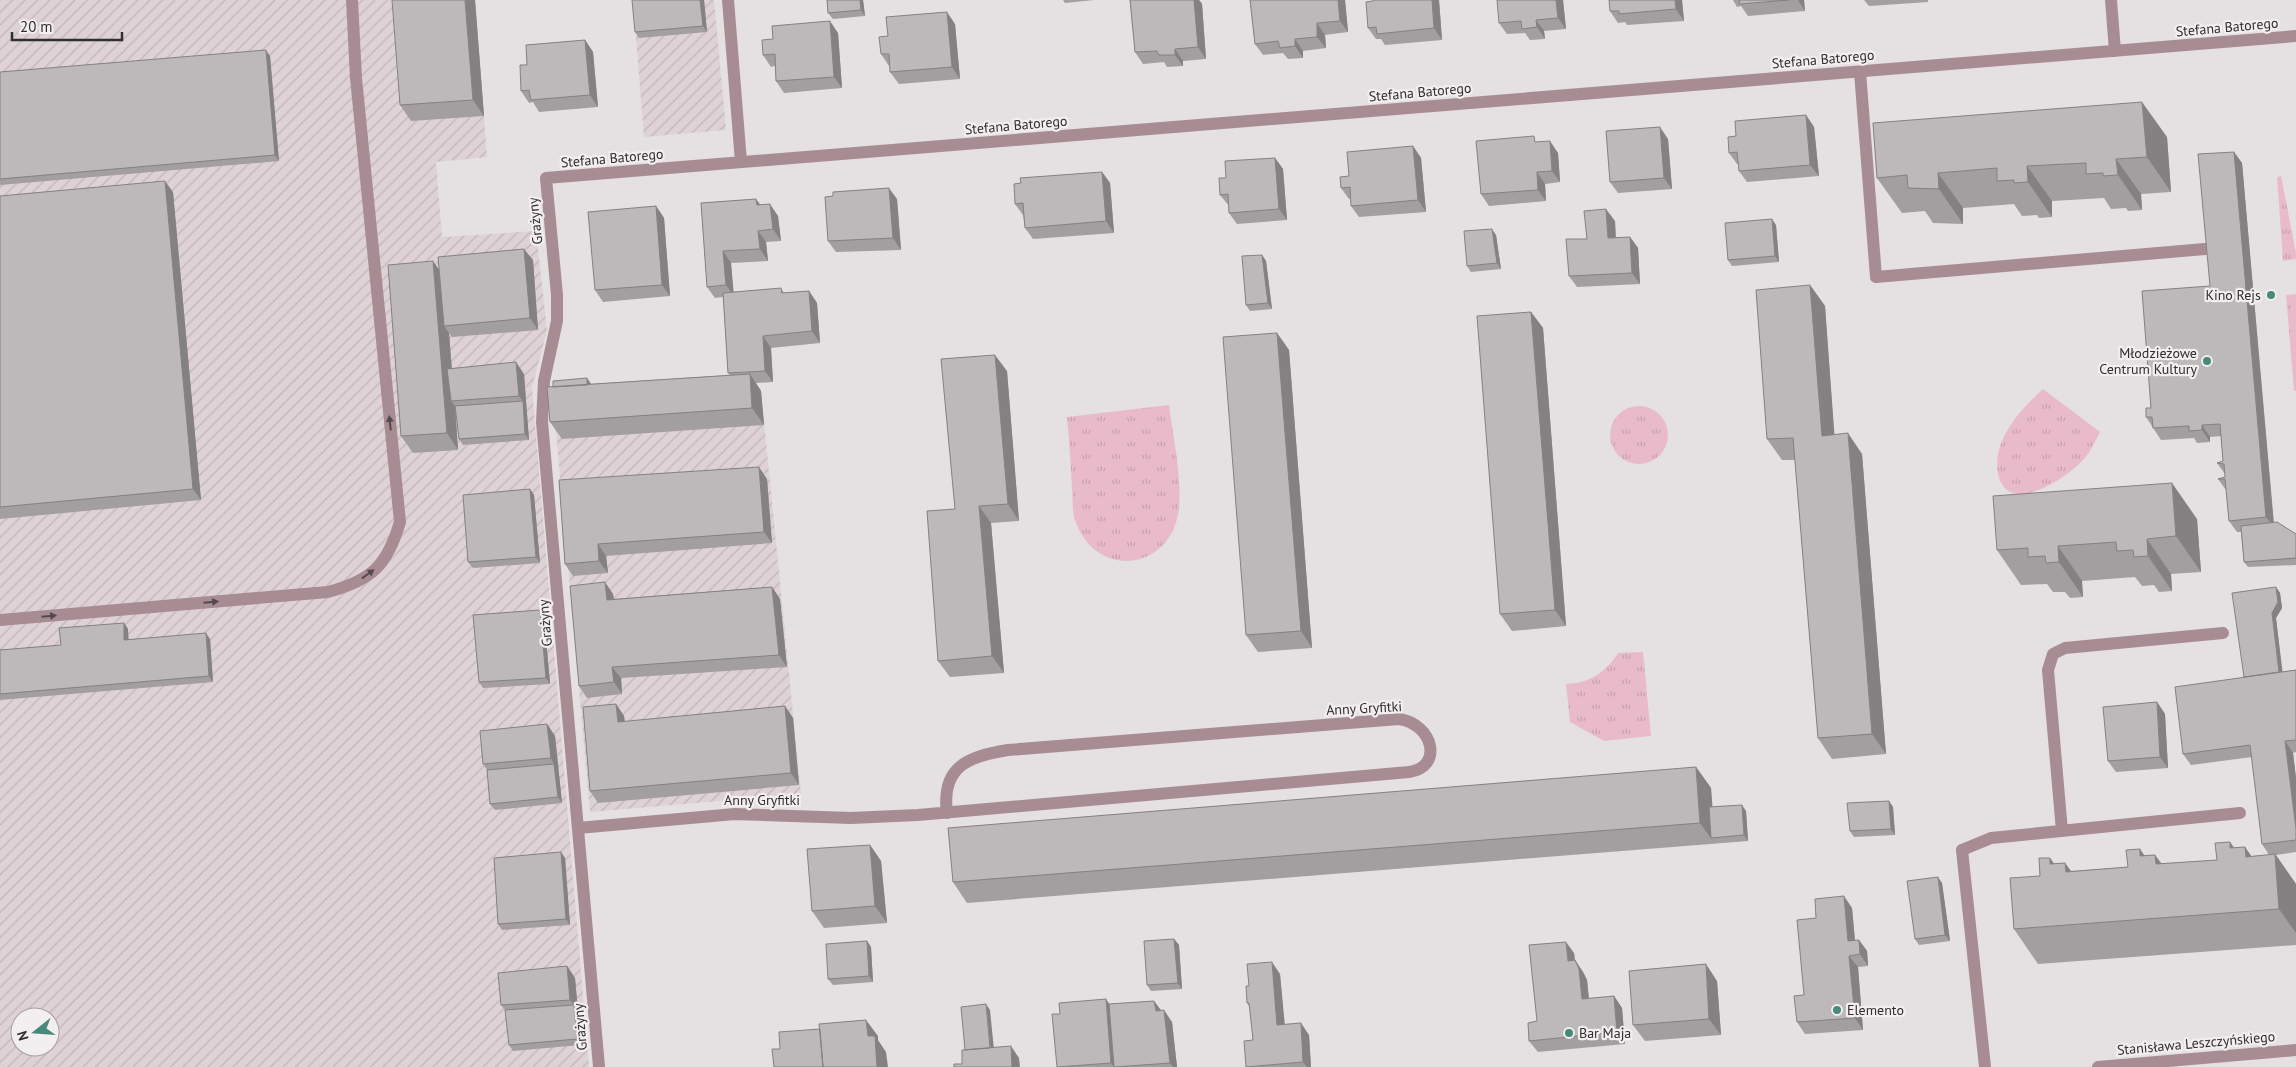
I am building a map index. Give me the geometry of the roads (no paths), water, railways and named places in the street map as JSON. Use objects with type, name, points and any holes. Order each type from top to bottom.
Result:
[{"type":"street","points":[[0,620],[328,592],[358,582],[374,571],[388,556],[400,522],[357,88],[352,0]]},
{"type":"street","points":[[728,0],[742,162]]},
{"type":"street","points":[[2111,0],[2115,51]]},
{"type":"street","name":"Stefana Batorego","points":[[546,178],[2296,36]]},
{"type":"street","points":[[1860,72],[1876,277],[2205,249]]},
{"type":"street","name":"Grażyny","points":[[546,178],[558,320],[544,381],[542,422],[599,1067]]},
{"type":"street","points":[[2062,831],[2048,670],[2053,654],[2065,648],[2223,633]]},
{"type":"street","name":"Anny Gryfitki","points":[[578,828],[735,814],[778,813],[851,818],[947,813],[1418,770],[1425,766],[1429,760],[1430,749],[1427,736],[1421,727],[1409,721],[1399,719],[1008,750],[982,754],[966,762],[954,773],[945,794],[947,813]]},
{"type":"street","points":[[1986,1067],[1962,850],[1991,838],[2240,813]]},
{"type":"street","name":"Stanisława Leszczyńskiego","points":[[2098,1067],[2296,1050]]},
{"type":"place","name":"Kino Rejs","points":[[2271,295]]},
{"type":"place","name":"Młodzieżowe Centrum Kultury","points":[[2207,361]]},
{"type":"place","name":"Elemento","points":[[1837,1010]]},
{"type":"place","name":"Bar Maja","points":[[1569,1033]]}]
